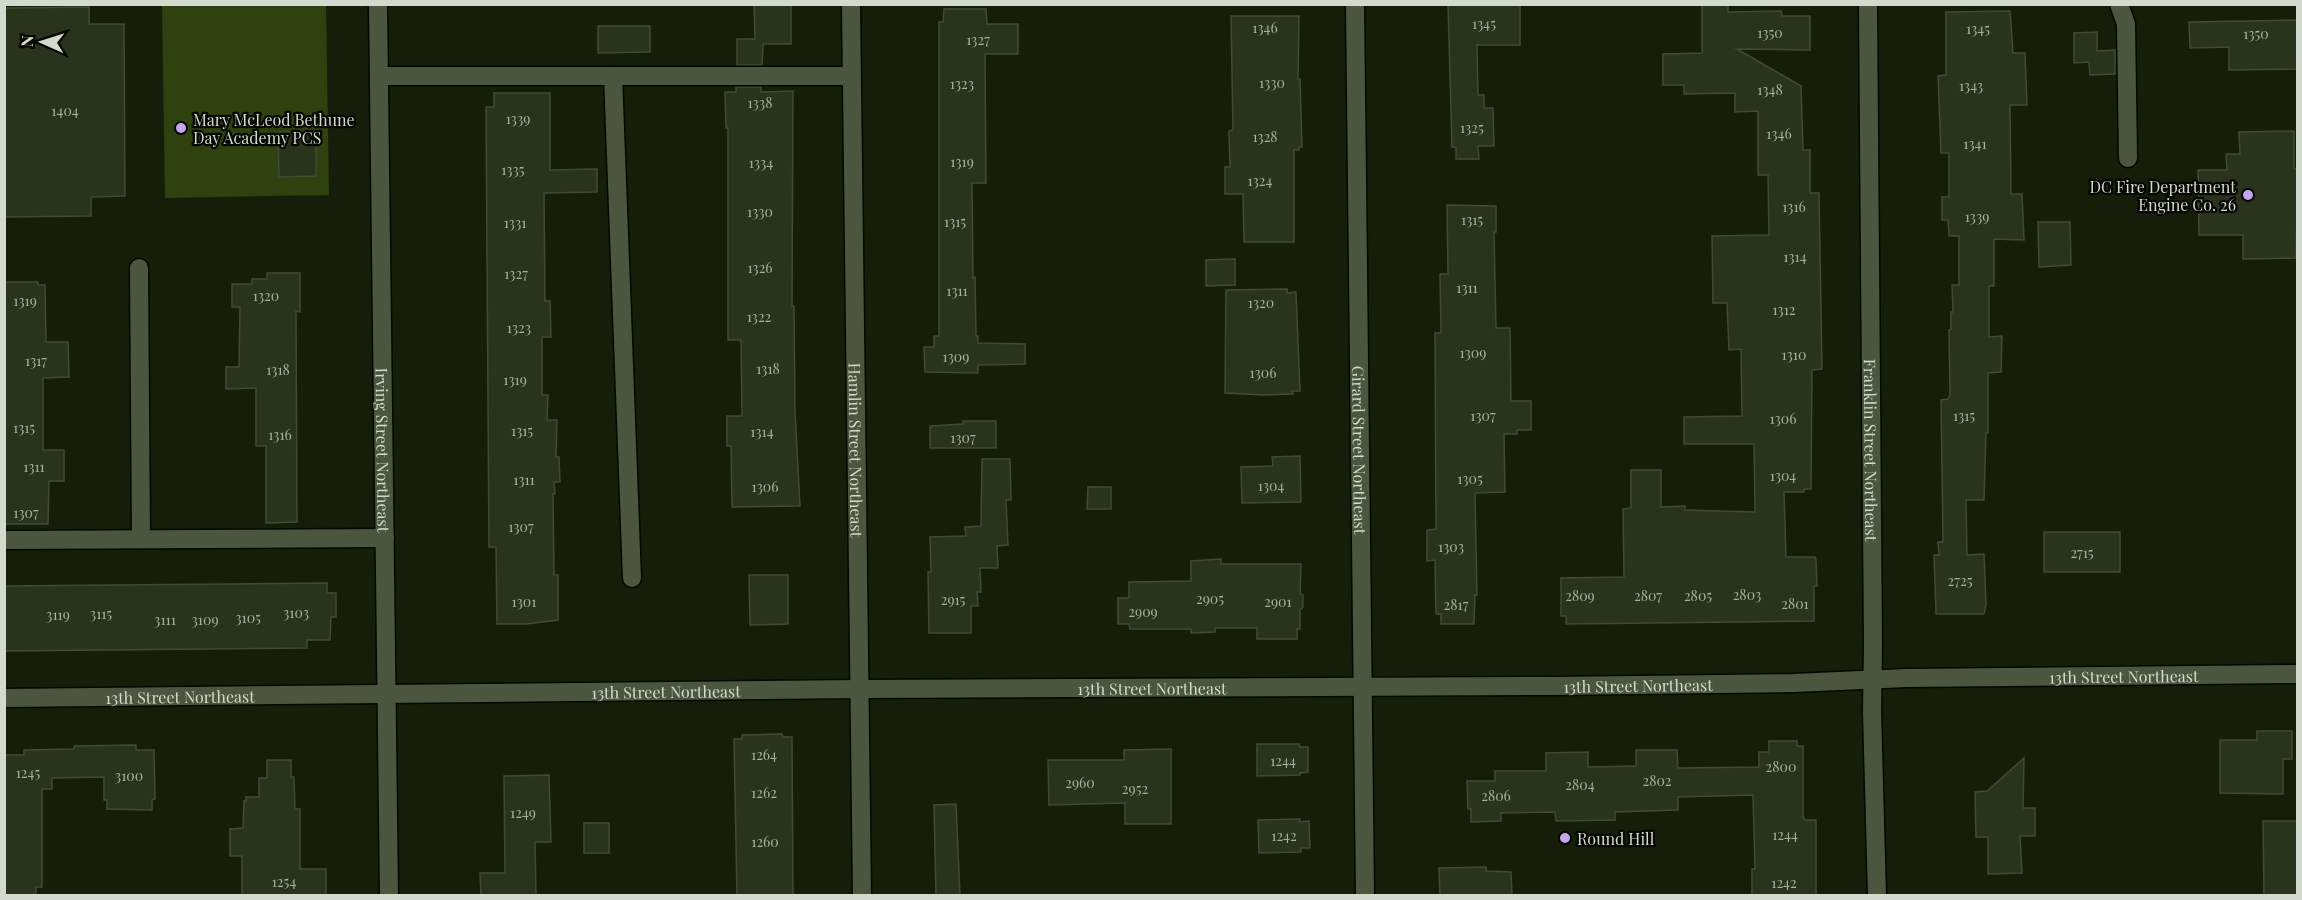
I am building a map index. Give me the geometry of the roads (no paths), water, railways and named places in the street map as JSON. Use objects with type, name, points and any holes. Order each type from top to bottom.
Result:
[{"type":"street","name":"Irving Street Northeast","points":[[378,4],[389,896]]},
{"type":"street","name":"Hamlin Street Northeast","points":[[851,4],[862,896]]},
{"type":"street","name":"Girard Street Northeast","points":[[1355,4],[1365,896]]},
{"type":"street","name":"Franklin Street Northeast","points":[[1868,4],[1872,711],[1877,896]]},
{"type":"street","points":[[2120,4],[2126,24],[2128,158]]},
{"type":"street","points":[[379,76],[851,76]]},
{"type":"street","points":[[613,76],[632,578]]},
{"type":"street","points":[[139,268],[141,539]]},
{"type":"street","points":[[4,540],[385,537]]},
{"type":"street","name":"13th Street Northeast","points":[[4,698],[859,688],[1794,683],[1873,678],[2298,674]]},
{"type":"place","name":"Mary McLeod Bethune Day Academy PCS","points":[[181,128]]},
{"type":"place","name":"DC Fire Department Engine Co. 26","points":[[2248,195]]},
{"type":"place","name":"Round Hill","points":[[1565,838]]}]
